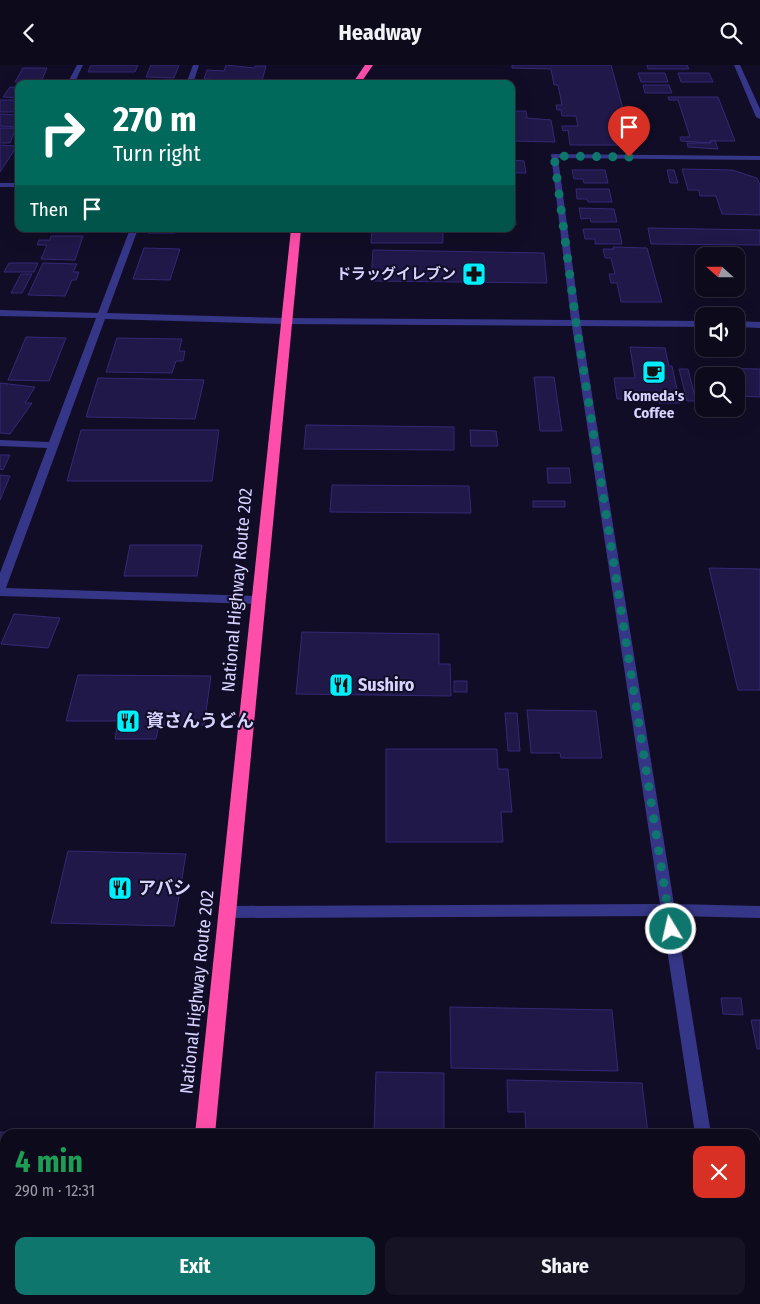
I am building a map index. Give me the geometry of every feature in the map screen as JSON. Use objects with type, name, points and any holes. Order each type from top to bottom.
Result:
[{"type":"highway","points":[[359,80],[369,65]]},
{"type":"highway","name":"National Highway Route 202","points":[[206,1129],[285,321],[296,232]]},
{"type":"street","points":[[72,80],[80,65]]},
{"type":"street","points":[[190,80],[196,65]]},
{"type":"street","points":[[737,65],[760,117]]},
{"type":"street","points":[[702,1129],[576,322],[554,156],[760,158]]},
{"type":"street","points":[[0,185],[15,184]]},
{"type":"street","points":[[133,232],[100,316],[0,590],[258,600]]},
{"type":"street","points":[[0,313],[285,321],[695,324]]},
{"type":"street","points":[[745,325],[760,325]]},
{"type":"street","points":[[0,443],[54,445]]},
{"type":"street","points":[[228,912],[668,910],[760,912]]},
{"type":"building","points":[[91,65],[138,65],[135,72],[88,72]]},
{"type":"building","points":[[151,65],[179,65],[174,78],[146,77]]},
{"type":"building","points":[[226,65],[254,68],[255,66],[266,66],[262,80],[204,79],[207,70],[224,71]]},
{"type":"building","points":[[512,65],[611,65],[633,145],[570,145],[568,130],[563,131],[562,126],[578,126],[576,116],[562,116],[561,110],[557,110],[556,105],[562,105],[558,85],[554,85],[551,69],[512,68]]},
{"type":"building","points":[[647,65],[687,65],[689,69],[648,69]]},
{"type":"building","points":[[23,68],[47,68],[42,80],[16,80]]},
{"type":"building","points":[[638,73],[665,73],[668,82],[641,82]]},
{"type":"building","points":[[678,73],[709,73],[713,82],[681,82]]},
{"type":"building","points":[[643,85],[669,85],[672,93],[645,93]]},
{"type":"building","points":[[10,87],[15,87],[15,98],[3,97]]},
{"type":"building","points":[[668,97],[718,97],[735,141],[710,141],[711,143],[681,141],[680,137],[690,137],[678,100],[669,100]]},
{"type":"building","points":[[0,100],[15,100],[15,112],[0,112]]},
{"type":"building","points":[[515,111],[526,111],[527,118],[551,120],[555,142],[515,141]]},
{"type":"building","points":[[0,114],[15,115],[15,127],[0,126]]},
{"type":"building","points":[[0,128],[15,128],[10,143],[0,143]]},
{"type":"building","points":[[710,141],[715,141],[718,149],[688,147],[687,143],[711,143]]},
{"type":"building","points":[[0,145],[15,146],[15,149],[0,172]]},
{"type":"building","points":[[515,160],[524,161],[526,173],[515,173]]},
{"type":"building","points":[[682,169],[732,170],[757,178],[760,185],[760,215],[722,214],[716,196],[700,196],[699,190],[688,190]]},
{"type":"building","points":[[572,170],[605,170],[608,183],[584,183],[583,179],[574,179]]},
{"type":"building","points":[[667,170],[674,170],[678,183],[670,183]]},
{"type":"building","points":[[576,189],[609,189],[612,202],[588,202],[587,199],[577,199]]},
{"type":"building","points":[[579,208],[614,209],[617,222],[591,222],[590,218],[581,219]]},
{"type":"building","points":[[648,228],[760,230],[760,245],[651,244]]},
{"type":"building","points":[[583,229],[619,229],[622,244],[595,244],[595,239],[585,239]]},
{"type":"building","points":[[148,232],[175,232],[175,233]]},
{"type":"building","points":[[372,232],[443,232],[443,243],[371,243]]},
{"type":"building","points":[[51,236],[83,236],[75,260],[41,259],[47,245],[37,245],[39,240],[50,240]]},
{"type":"building","points":[[613,247],[647,248],[662,302],[621,302],[617,283],[611,283],[609,274],[615,274],[611,258],[605,258],[603,249],[614,249]]},
{"type":"building","points":[[144,248],[180,249],[170,280],[133,279]]},
{"type":"building","points":[[373,250],[544,253],[547,283],[371,281]]},
{"type":"building","points":[[9,263],[38,263],[34,272],[4,272]]},
{"type":"building","points":[[43,263],[77,264],[73,272],[79,272],[76,280],[72,280],[65,296],[28,295]]},
{"type":"building","points":[[21,274],[32,274],[22,293],[11,293]]},
{"type":"building","points":[[26,337],[66,338],[49,381],[8,380]]},
{"type":"building","points":[[117,338],[182,339],[179,351],[185,351],[183,361],[176,361],[172,373],[106,372]]},
{"type":"building","name":"Komeda's Coffee","points":[[630,347],[665,348],[669,366],[672,366],[680,403],[659,403],[658,399],[617,399],[614,378],[635,378]]},
{"type":"building","points":[[679,369],[688,369],[695,397],[695,401],[687,401]]},
{"type":"building","points":[[745,369],[760,369],[760,397],[745,396]]},
{"type":"building","points":[[534,377],[554,377],[562,431],[540,431]]},
{"type":"building","points":[[98,378],[204,380],[195,419],[86,417]]},
{"type":"building","points":[[0,383],[35,387],[25,403],[32,403],[10,434],[0,433]]},
{"type":"building","points":[[306,425],[454,427],[454,450],[304,449]]},
{"type":"building","points":[[81,430],[219,430],[212,481],[67,481]]},
{"type":"building","points":[[470,430],[496,431],[498,446],[471,446]]},
{"type":"building","points":[[0,455],[10,455],[3,470],[0,469]]},
{"type":"building","points":[[547,468],[569,468],[571,483],[548,483]]},
{"type":"building","points":[[0,475],[10,476],[0,500]]},
{"type":"building","points":[[332,485],[469,486],[471,513],[330,512]]},
{"type":"building","points":[[533,501],[565,501],[565,507],[533,507]]},
{"type":"building","points":[[130,545],[202,545],[197,576],[124,576]]},
{"type":"building","points":[[709,568],[760,569],[760,690],[738,690]]},
{"type":"building","points":[[14,614],[60,618],[48,648],[1,644]]},
{"type":"building","points":[[302,632],[439,634],[439,664],[450,664],[451,696],[296,694]]},
{"type":"building","points":[[78,675],[211,676],[204,725],[159,725],[156,739],[115,739],[118,721],[66,721]]},
{"type":"building","points":[[454,681],[467,681],[467,692],[454,692]]},
{"type":"building","points":[[527,710],[596,711],[602,758],[561,758],[560,753],[531,753]]},
{"type":"building","points":[[505,713],[517,713],[520,751],[508,751]]},
{"type":"building","points":[[386,749],[497,749],[498,769],[508,769],[512,812],[501,812],[503,842],[386,842]]},
{"type":"building","name":"アバシ","points":[[68,851],[186,854],[174,926],[51,923]]},
{"type":"building","points":[[721,998],[741,998],[743,1015],[723,1014]]},
{"type":"building","points":[[450,1007],[612,1010],[618,1071],[451,1068]]},
{"type":"building","points":[[751,1020],[760,1020],[760,1049],[757,1049]]},
{"type":"building","points":[[376,1072],[444,1073],[444,1129],[374,1129]]},
{"type":"building","points":[[507,1080],[642,1083],[647,1129],[526,1129],[525,1112],[508,1112]]},
{"type":"place","name":"ドラッグイレブン","points":[[474,274]]},
{"type":"place","name":"Komeda's Coffee","points":[[654,372]]},
{"type":"place","name":"Sushiro","points":[[341,685]]},
{"type":"place","name":"資さんうどん","points":[[128,721]]},
{"type":"place","name":"アバシ","points":[[120,888]]},
{"type":"route","points":[[629,157],[554,156],[576,322],[671,929]]}]
